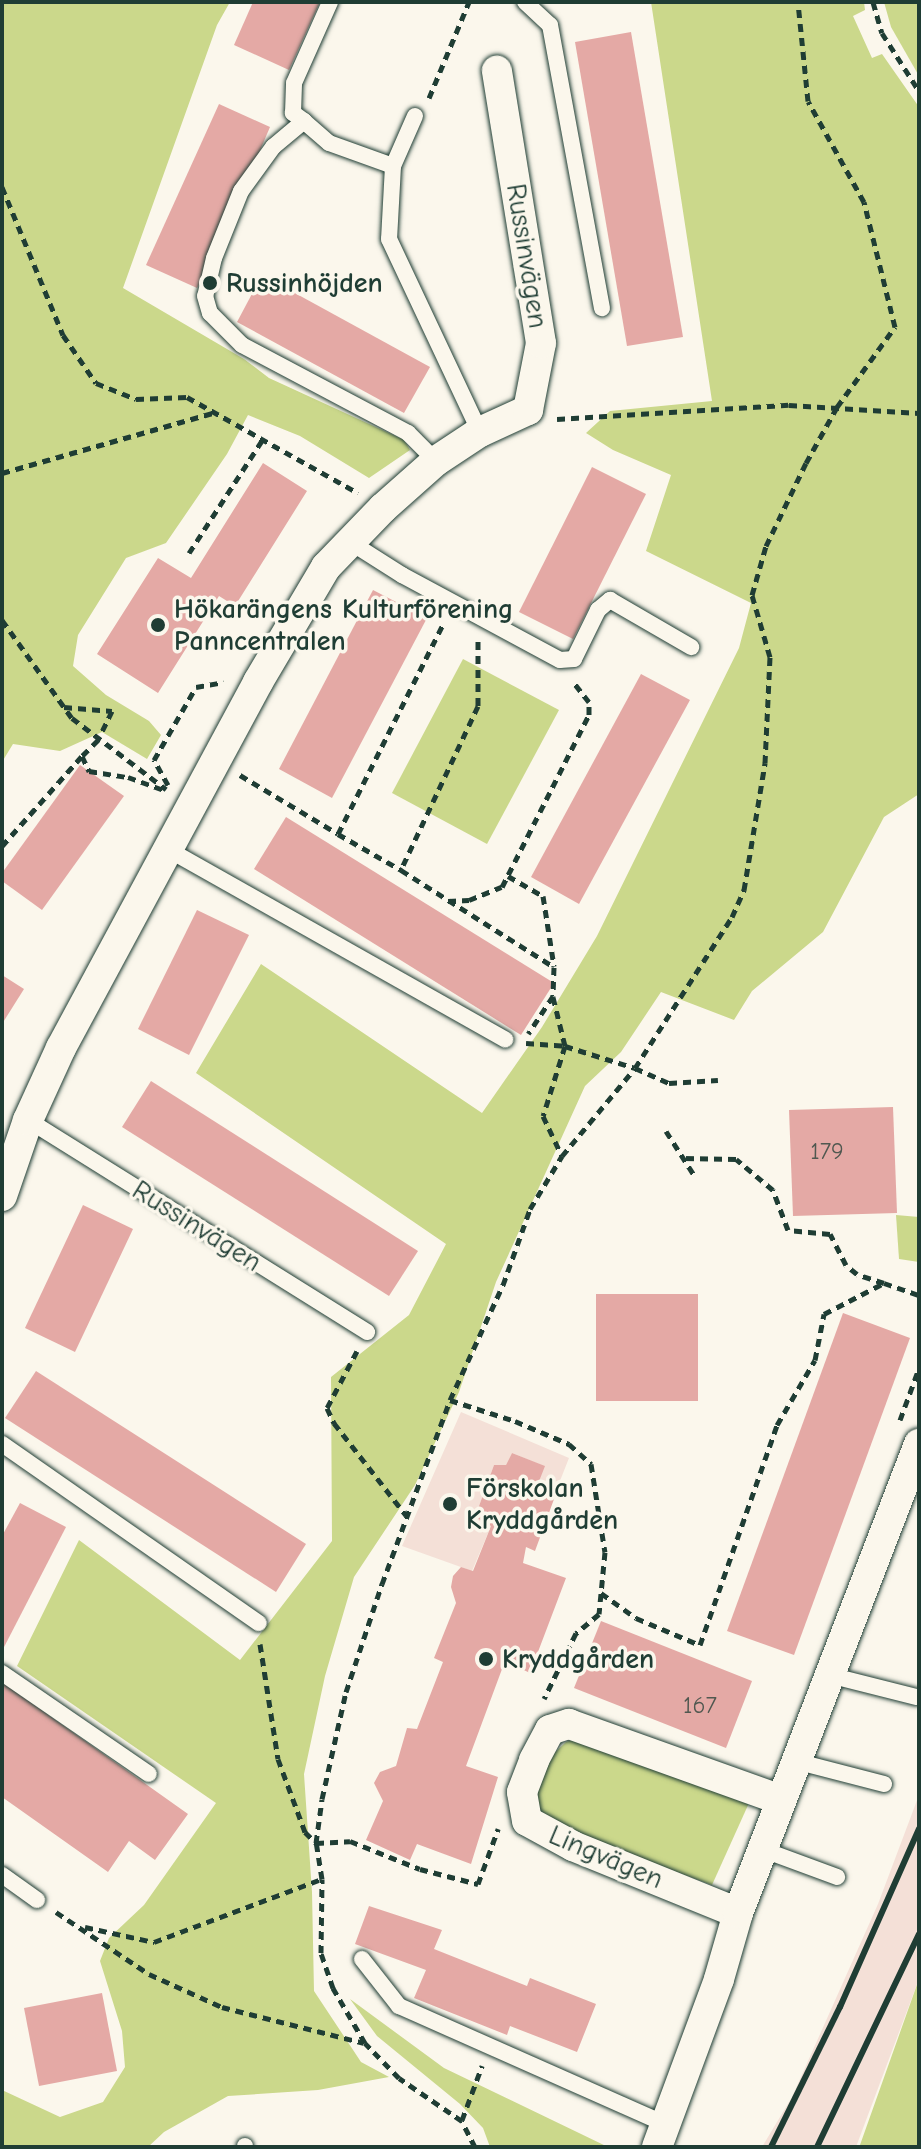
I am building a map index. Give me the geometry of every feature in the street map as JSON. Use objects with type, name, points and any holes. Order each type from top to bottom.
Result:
[{"type":"street","name":"Russinvägen","points":[[497,71],[541,343],[528,410]]},
{"type":"street","points":[[5,1177],[61,1048],[258,682],[326,567],[383,508],[436,461],[480,432],[528,410]]},
{"type":"street","points":[[660,2135],[719,1979],[738,1913],[919,1444]]},
{"type":"street","name":"Lingvägen","points":[[738,1913],[573,1846],[527,1821],[522,1792],[534,1760],[550,1730],[569,1724],[781,1800]]},
{"type":"lane","points":[[330,2],[294,83],[293,113],[329,143],[393,166]]},
{"type":"lane","points":[[525,2],[550,25],[602,308]]},
{"type":"lane","points":[[415,116],[393,166],[389,239],[480,432]]},
{"type":"lane","points":[[304,121],[273,147],[241,191],[214,258],[205,296],[210,313],[242,345],[408,433],[436,461]]},
{"type":"lane","points":[[350,542],[402,575],[560,660],[574,659],[598,610],[610,600],[691,647]]},
{"type":"lane","points":[[169,850],[505,1039]]},
{"type":"lane","name":"Russinvägen","points":[[28,1120],[367,1332]]},
{"type":"lane","points":[[2,1444],[259,1623]]},
{"type":"lane","points":[[2,1673],[149,1774]]},
{"type":"lane","points":[[829,1675],[916,1697]]},
{"type":"lane","points":[[795,1761],[884,1784]]},
{"type":"lane","points":[[764,1850],[837,1877]]},
{"type":"lane","points":[[2,1875],[37,1900]]},
{"type":"lane","points":[[362,1959],[399,2006],[490,2046],[660,2135]]},
{"type":"path","points":[[415,116],[422,114],[469,2]]},
{"type":"path","points":[[475,2147],[462,2121],[399,2078],[365,2043],[333,1988],[321,1953],[322,1879],[316,1843],[346,1692],[450,1400],[503,1285],[530,1209],[562,1156],[635,1068],[732,917],[744,890],[765,763],[770,657],[752,595],[766,546],[837,407],[895,327],[864,202],[808,101],[798,2]]},
{"type":"path","points":[[873,2],[882,33],[919,91]]},
{"type":"path","points":[[2,187],[63,335],[96,383],[136,399],[187,397],[383,508]]},
{"type":"path","points":[[528,410],[538,419],[789,405],[919,413]]},
{"type":"path","points":[[2,473],[214,413]]},
{"type":"path","points":[[189,553],[263,439]]},
{"type":"path","points":[[338,834],[447,616]]},
{"type":"path","points":[[2,620],[64,707],[98,740],[172,793],[128,777],[89,771],[82,756]]},
{"type":"path","points":[[401,870],[478,706],[478,634],[491,640]]},
{"type":"path","points":[[447,902],[493,893],[502,887],[508,876],[589,715],[589,702],[580,686],[567,680]]},
{"type":"path","points":[[2,846],[98,740],[112,711],[64,707]]},
{"type":"path","points":[[231,784],[244,760]]},
{"type":"path","points":[[237,773],[401,870],[554,967]]},
{"type":"path","points":[[508,876],[543,896],[554,967],[553,996],[565,1046],[543,1116],[562,1156]]},
{"type":"path","points":[[522,1043],[553,996]]},
{"type":"path","points":[[505,1039],[565,1046],[635,1068],[669,1083],[718,1080]]},
{"type":"path","points":[[666,1131],[694,1175]]},
{"type":"path","points":[[683,1158],[736,1159],[773,1190],[788,1230],[830,1234],[846,1265],[857,1274],[919,1295]]},
{"type":"path","points":[[601,1593],[636,1618],[700,1645],[777,1425],[815,1360],[824,1314],[884,1283]]},
{"type":"path","points":[[367,1332],[327,1408],[353,1448],[407,1516]]},
{"type":"path","points":[[450,1400],[515,1421],[569,1444],[591,1464],[605,1552],[599,1614],[576,1633]]},
{"type":"path","points":[[259,1623],[261,1664],[278,1759],[305,1832],[316,1843],[350,1841],[420,1869],[478,1884]]},
{"type":"path","points":[[81,1926],[154,1942],[322,1879]]},
{"type":"path","points":[[37,1900],[81,1926],[149,1974],[222,2007],[365,2043]]},
{"type":"path","points":[[462,2121],[490,2046]]},
{"type":"shaded area","name":"Förskolan Kryddgården","points":[[461,1412],[569,1458],[556,1491],[538,1484],[544,1466],[512,1453],[506,1465],[494,1465],[475,1517],[491,1526],[472,1571],[402,1546]]},
{"type":"shaded area","points":[[919,1795],[919,1979],[856,2147],[762,2147],[792,2097],[878,1904]]},
{"type":"green space","points":[[2,2],[230,2],[217,25],[123,288],[244,359],[269,378],[404,440],[410,450],[369,478],[300,436],[248,415],[227,454],[166,543],[126,558],[78,635],[73,666],[106,695],[149,721],[161,735],[147,759],[102,732],[60,751],[13,744],[2,762]]},
{"type":"green space","points":[[651,2],[864,2],[865,10],[853,16],[872,58],[882,54],[919,107],[919,794],[884,817],[823,932],[752,991],[734,1020],[661,992],[621,1052],[585,1086],[496,1282],[459,1392],[415,1485],[354,1577],[325,1676],[304,1774],[312,1892],[314,1991],[361,2062],[389,2077],[318,2090],[228,2096],[164,2132],[148,2147],[2,2147],[2,2090],[60,2117],[103,2102],[125,2067],[122,2031],[100,1961],[109,1938],[144,1905],[216,1803],[17,1666],[79,1540],[240,1660],[332,1541],[331,1377],[409,1315],[446,1244],[196,1073],[261,964],[482,1113],[542,1027],[597,936],[739,648],[751,603],[646,551],[671,475],[613,450],[586,433],[610,411],[712,401]]},
{"type":"green space","points":[[884,2],[919,2],[919,76],[891,27]]},
{"type":"green space","points":[[463,659],[559,710],[487,844],[392,793]]},
{"type":"green space","points":[[896,1215],[919,1217],[919,1262],[899,1259]]},
{"type":"green space","points":[[586,1736],[749,1803],[712,1885],[544,1823],[534,1803],[549,1758],[566,1742]]},
{"type":"green space","points":[[919,1979],[919,2147],[859,2147],[860,2145]]},
{"type":"green space","points":[[350,1999],[444,2068],[608,2147],[490,2147],[483,2128],[460,2104],[377,2036]]},
{"type":"building","points":[[253,2],[320,2],[289,70],[234,45]]},
{"type":"building","points":[[631,32],[683,337],[627,346],[575,42]]},
{"type":"building","points":[[219,104],[270,127],[214,258],[197,288],[146,265]]},
{"type":"building","points":[[262,275],[430,367],[404,413],[237,322]]},
{"type":"building","points":[[263,463],[307,491],[235,606],[219,596],[158,693],[97,654],[158,558],[191,578]]},
{"type":"building","points":[[592,467],[646,494],[573,639],[519,612]]},
{"type":"building","points":[[373,590],[427,618],[332,798],[279,769]]},
{"type":"building","points":[[641,674],[690,700],[579,904],[531,877]]},
{"type":"building","points":[[80,765],[124,796],[42,910],[2,881],[2,873]]},
{"type":"building","points":[[286,817],[554,983],[521,1035],[254,869]]},
{"type":"building","points":[[197,910],[249,935],[189,1055],[138,1029]]},
{"type":"building","points":[[2,975],[24,989],[2,1024]]},
{"type":"building","points":[[151,1081],[418,1251],[389,1296],[122,1127]]},
{"type":"building","points":[[893,1107],[897,1213],[793,1216],[789,1110]]},
{"type":"building","points":[[83,1205],[133,1229],[75,1352],[25,1328]]},
{"type":"building","points":[[596,1294],[698,1294],[698,1401],[596,1401]]},
{"type":"building","points":[[843,1313],[910,1338],[794,1655],[727,1631]]},
{"type":"building","points":[[36,1371],[306,1544],[276,1592],[5,1418]]},
{"type":"building","name":"Kryddgården","points":[[512,1453],[545,1466],[538,1484],[557,1491],[535,1551],[526,1547],[523,1563],[566,1578],[530,1673],[505,1661],[466,1766],[498,1777],[471,1864],[417,1844],[410,1860],[366,1840],[383,1801],[374,1783],[380,1772],[396,1766],[407,1728],[417,1729],[443,1662],[434,1658],[456,1603],[451,1587],[453,1576],[461,1567],[473,1571],[491,1526],[475,1517],[494,1465],[506,1465]]},
{"type":"building","points":[[20,1503],[66,1527],[2,1651],[2,1536]]},
{"type":"building","points":[[601,1621],[752,1681],[726,1748],[574,1688]]},
{"type":"building","points":[[2,1682],[188,1814],[155,1860],[129,1841],[108,1872],[2,1797]]},
{"type":"building","points":[[369,1906],[442,1930],[434,1949],[527,1986],[530,1978],[596,2004],[577,2052],[510,2026],[507,2035],[414,1998],[426,1970],[355,1944]]},
{"type":"building","points":[[102,1993],[117,2071],[39,2086],[24,2008]]},
{"type":"railway","points":[[771,2147],[840,2007],[919,1829]]},
{"type":"railway","points":[[817,2147],[919,1934]]},
{"type":"place","name":"Russinhöjden","points":[[210,283]]},
{"type":"place","name":"Hökarängens Kulturförening Panncentralen","points":[[158,625]]},
{"type":"place","name":"Förskolan Kryddgården","points":[[450,1504]]},
{"type":"place","name":"Kryddgården","points":[[486,1659]]}]
